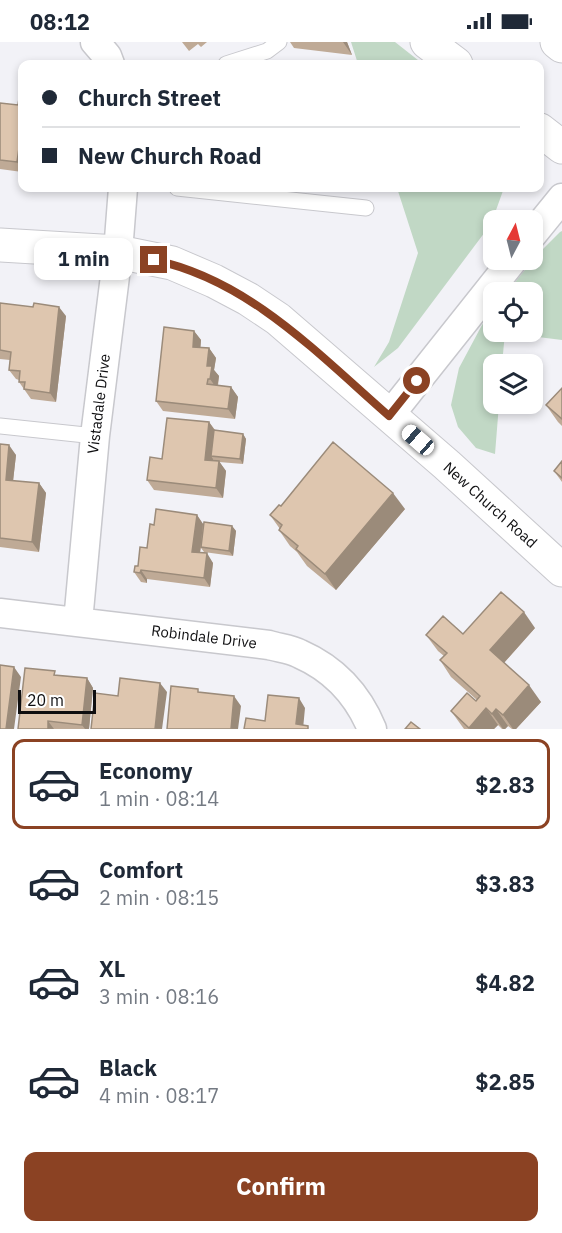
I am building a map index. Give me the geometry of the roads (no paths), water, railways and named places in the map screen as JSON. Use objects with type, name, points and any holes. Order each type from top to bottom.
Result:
[{"type":"main road","points":[[427,42],[451,60]]},
{"type":"main road","points":[[557,42],[562,46]]},
{"type":"main road","points":[[544,133],[562,147]]},
{"type":"main road","name":"New Church Road","points":[[0,245],[118,252],[172,264],[214,281],[248,299],[278,320],[447,465],[562,570]]},
{"type":"street","points":[[95,42],[108,60]]},
{"type":"street","name":"Vistadale Drive","points":[[78,621],[95,436],[118,252],[123,192]]},
{"type":"street","points":[[543,221],[562,198]]},
{"type":"street","points":[[389,416],[505,270]]},
{"type":"street","name":"Robindale Drive","points":[[0,613],[269,645],[299,653],[330,671],[350,690],[372,729]]},
{"type":"lane","points":[[239,60],[267,51],[279,42]]},
{"type":"lane","points":[[215,192],[366,208]]},
{"type":"lane","points":[[0,426],[95,436]]}]
